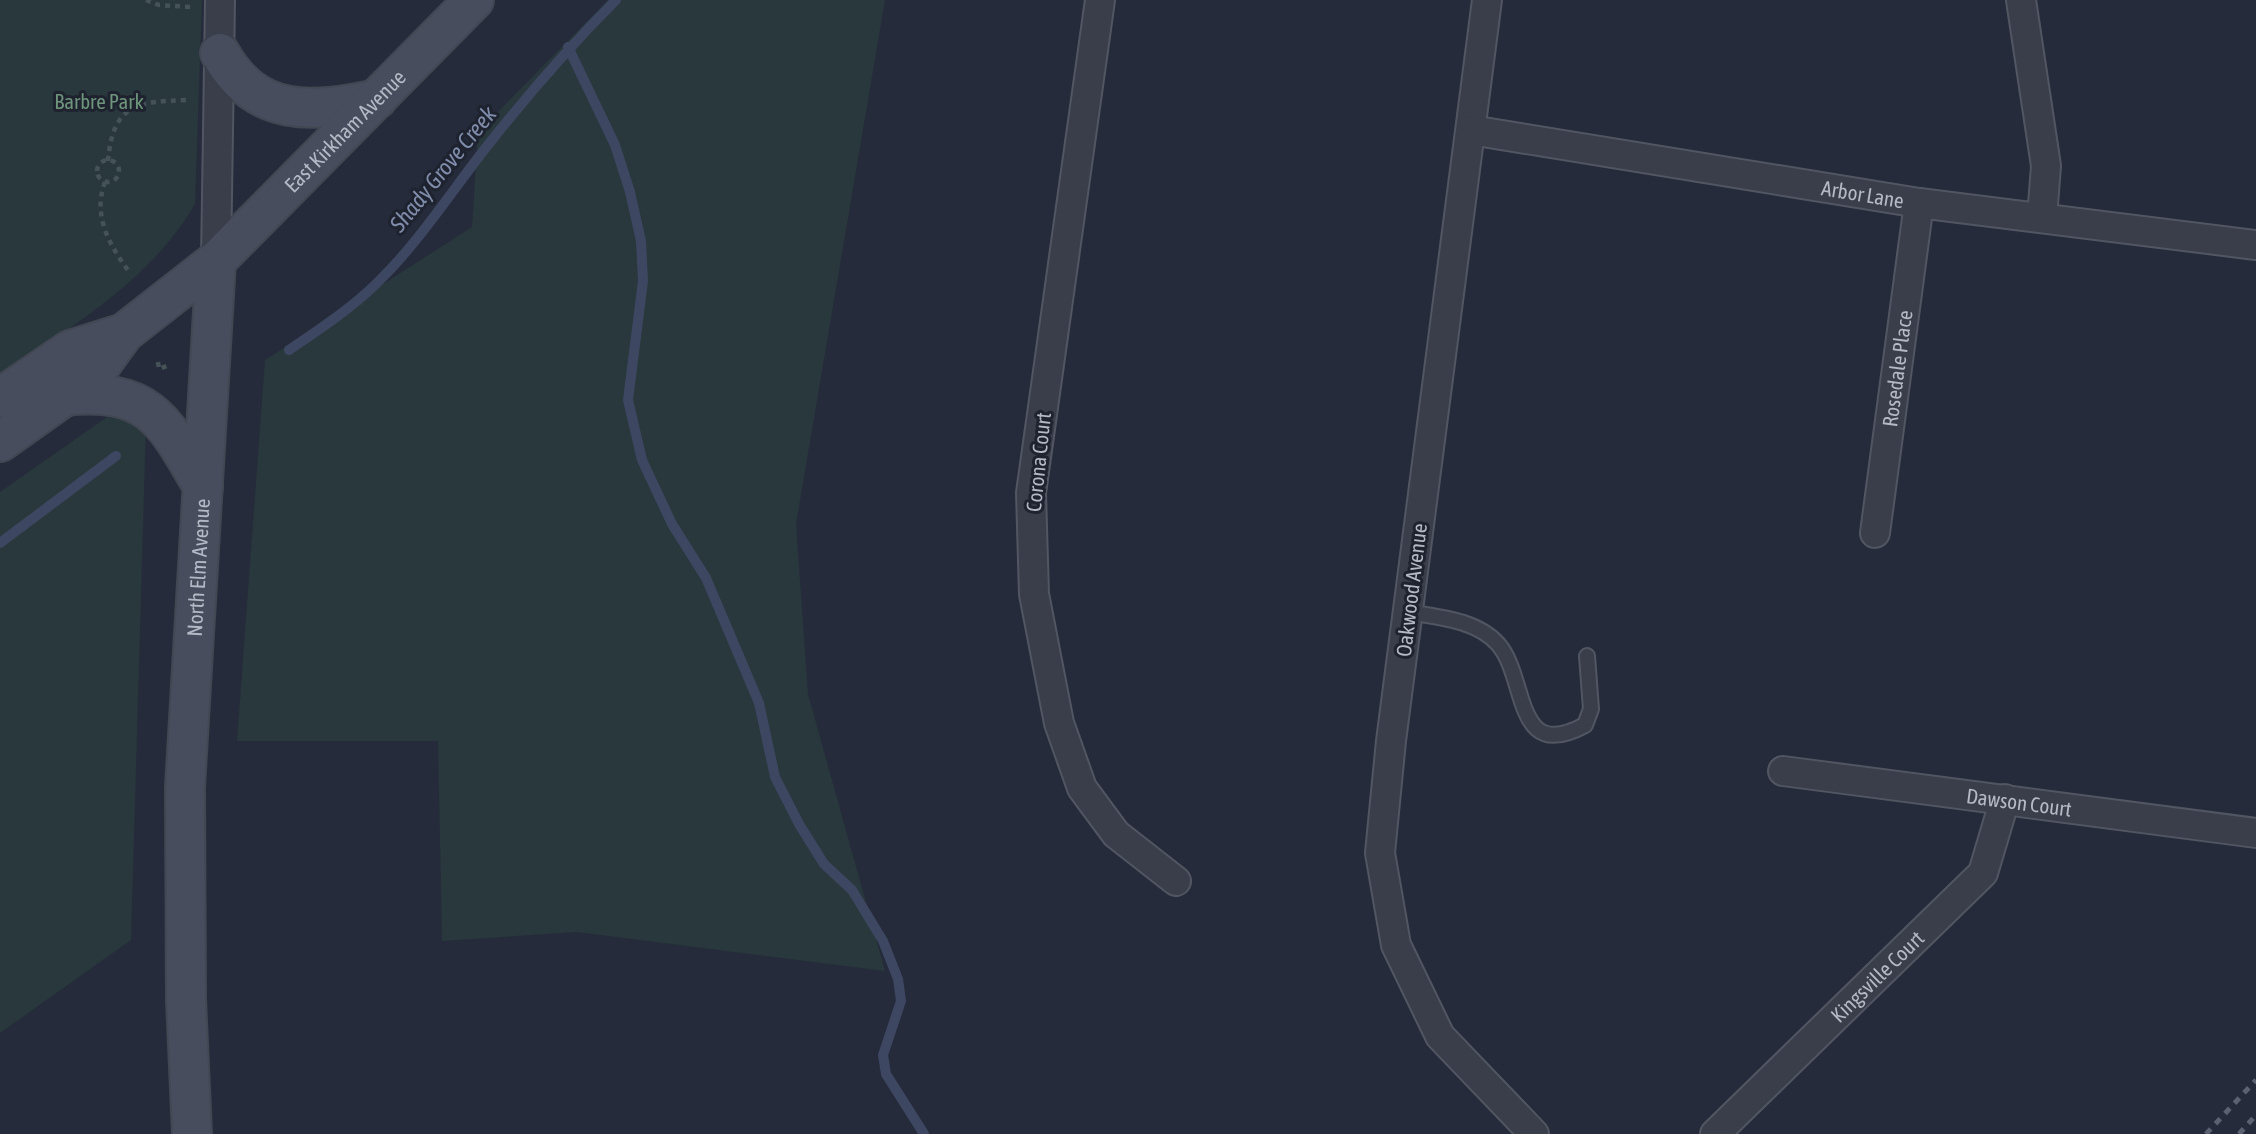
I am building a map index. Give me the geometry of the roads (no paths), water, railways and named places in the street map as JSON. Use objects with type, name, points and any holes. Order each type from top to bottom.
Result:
[{"type":"main road","name":"East Kirkham Avenue","points":[[124,333],[216,261],[474,0]]},
{"type":"main road","points":[[220,53],[232,75],[245,88],[262,99],[283,106],[343,106],[377,99]]},
{"type":"main road","name":"North Elm Avenue","points":[[192,1134],[186,999],[185,787],[216,261]]},
{"type":"main road","points":[[0,442],[93,376],[124,333]]},
{"type":"main road","points":[[0,398],[70,351],[124,333]]},
{"type":"main road","points":[[64,396],[96,393],[126,397],[153,413],[174,437],[203,487]]},
{"type":"street","name":"Corona Court","points":[[1100,0],[1031,494],[1034,594],[1059,723],[1082,788],[1116,834],[1176,881]]},
{"type":"street","name":"Oakwood Avenue","points":[[1488,0],[1408,612],[1380,853],[1396,945],[1440,1036],[1534,1134]]},
{"type":"street","points":[[2021,0],[2046,166],[2042,217]]},
{"type":"street","name":"North Elm Avenue","points":[[216,261],[220,4]]},
{"type":"street","name":"Arbor Lane","points":[[1471,130],[1919,203],[2256,245]]},
{"type":"street","name":"Rosedale Place","points":[[1875,533],[1919,203]]},
{"type":"street","name":"Dawson Court","points":[[1783,771],[2256,833]]},
{"type":"street","name":"Kingsville Court","points":[[1715,1134],[1983,873],[2005,799]]},
{"type":"lane","points":[[1408,612],[1480,629],[1500,646],[1529,721],[1541,733],[1565,735],[1585,724],[1591,709],[1587,656]]},
{"type":"waterway","name":"Shady Grove Creek","points":[[289,350],[357,301],[394,266],[522,104],[616,0]]},
{"type":"waterway","points":[[568,47],[615,145],[630,192],[641,241],[643,281],[628,400],[642,460],[672,524],[706,578],[759,703],[775,777],[799,824],[824,864],[852,890],[883,941],[898,979],[901,1001],[883,1055],[886,1074],[924,1134]]},
{"type":"waterway","name":"Shady Grove Creek","points":[[0,543],[116,456]]},
{"type":"railway","points":[[2206,1134],[2256,1080]]},
{"type":"railway","points":[[2239,1134],[2256,1115]]},
{"type":"park label","name":"Barbre Park","points":[[99,101]]}]
